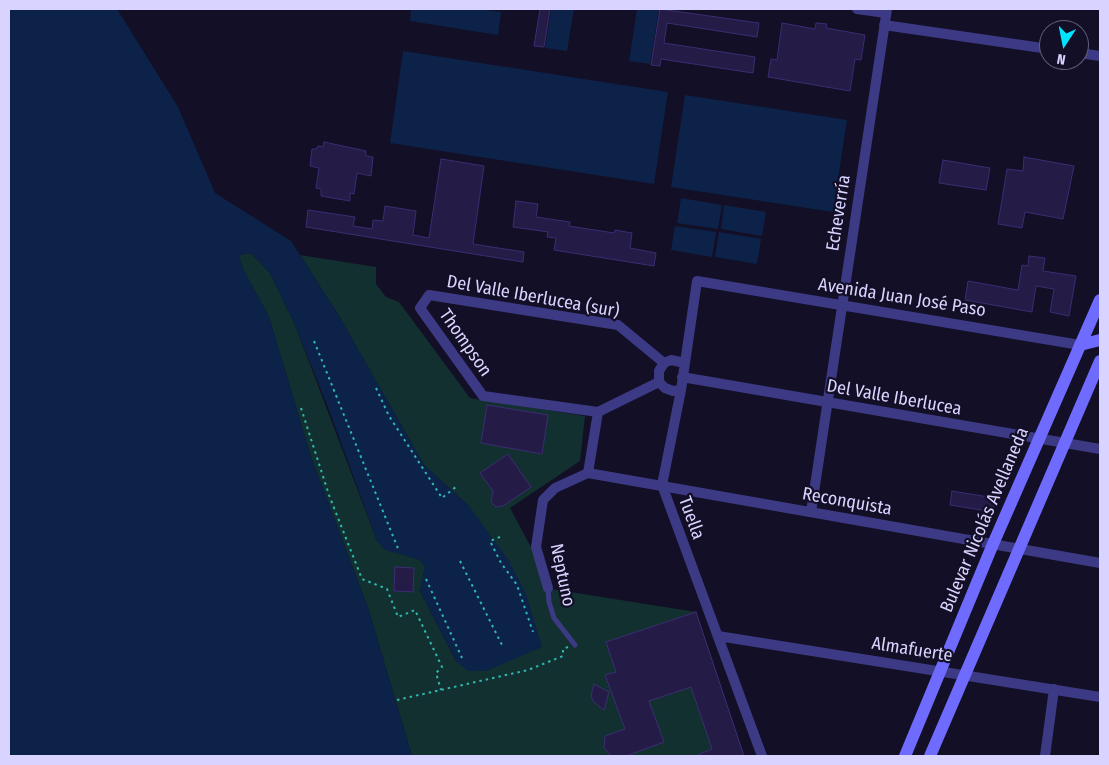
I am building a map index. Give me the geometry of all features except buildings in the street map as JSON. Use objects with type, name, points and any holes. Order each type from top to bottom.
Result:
[{"type":"main road","name":"Bulevar Nicolás Avellaneda","points":[[905,756],[992,544],[1100,300]]},
{"type":"main road","name":"Avenida Juan José Paso","points":[[1080,345],[1100,340]]},
{"type":"main road","points":[[930,756],[1066,444],[1100,361]]},
{"type":"street","points":[[856,9],[886,11]]},
{"type":"street","name":"Echeverría","points":[[811,512],[886,11]]},
{"type":"street","points":[[884,25],[1039,48]]},
{"type":"street","name":"Avenida Juan José Paso","points":[[697,281],[1080,345]]},
{"type":"street","name":"Tuella","points":[[697,281],[681,390],[662,486],[762,756]]},
{"type":"street","name":"Del Valle Iberlucea (sur)","points":[[420,308],[429,295],[618,325],[664,363]]},
{"type":"street","name":"Thompson","points":[[420,308],[483,396],[598,412]]},
{"type":"street","points":[[681,390],[672,391],[665,388],[660,382],[658,371],[664,363],[678,360],[685,363]]},
{"type":"street","name":"Del Valle Iberlucea","points":[[682,377],[1100,449]]},
{"type":"street","points":[[588,473],[598,412],[660,382]]},
{"type":"street","name":"Reconquista","points":[[588,473],[1100,563]]},
{"type":"street","name":"Neptuno","points":[[548,588],[536,547],[543,500],[555,488],[588,473]]},
{"type":"street","name":"Almafuerte","points":[[718,636],[1100,697]]},
{"type":"street","points":[[1045,756],[1054,689]]},
{"type":"lane","name":"Neptuno","points":[[548,588],[549,602],[554,618],[575,645]]},
{"type":"path","points":[[314,341],[398,551]]},
{"type":"path","points":[[376,388],[389,416],[442,498],[457,486]]},
{"type":"path","points":[[301,408],[329,495],[362,580],[387,589],[398,617],[415,610],[442,667],[436,673],[441,690]]},
{"type":"path","points":[[500,537],[490,541],[501,563],[516,585],[534,632]]},
{"type":"path","points":[[460,561],[503,647]]},
{"type":"path","points":[[426,579],[462,658]]},
{"type":"path","points":[[397,700],[528,670],[564,656],[563,649],[575,645]]},
{"type":"green space","points":[[251,253],[270,273],[295,325],[377,541],[420,560],[425,567],[420,591],[456,661],[486,671],[503,663],[470,507],[424,465],[339,316],[300,255],[376,267],[376,284],[386,297],[399,302],[470,398],[585,416],[580,461],[510,508],[532,549],[545,588],[696,612],[744,756],[412,756],[368,608],[311,457],[269,317],[244,271],[238,255]]},
{"type":"water","points":[[9,9],[117,9],[178,107],[215,193],[291,241],[339,316],[424,465],[470,507],[509,561],[526,594],[542,647],[486,671],[468,671],[456,661],[420,591],[425,567],[420,560],[385,550],[377,541],[329,410],[295,325],[270,273],[251,253],[238,255],[244,271],[269,317],[311,457],[368,608],[412,756],[9,756]]},
{"type":"water","points":[[411,9],[477,9],[501,12],[498,35],[410,21]]},
{"type":"water","points":[[551,9],[574,9],[567,51],[545,48]]},
{"type":"water","points":[[637,9],[659,9],[650,64],[629,61]]},
{"type":"water","points":[[403,51],[668,92],[654,184],[390,143]]},
{"type":"water","points":[[685,95],[847,120],[833,212],[671,187]]},
{"type":"water","points":[[681,198],[722,205],[718,229],[677,223]]},
{"type":"water","points":[[724,205],[766,212],[762,236],[721,229]]},
{"type":"water","points":[[675,226],[716,232],[712,257],[671,250]]},
{"type":"water","points":[[719,232],[761,239],[757,264],[715,257]]}]
